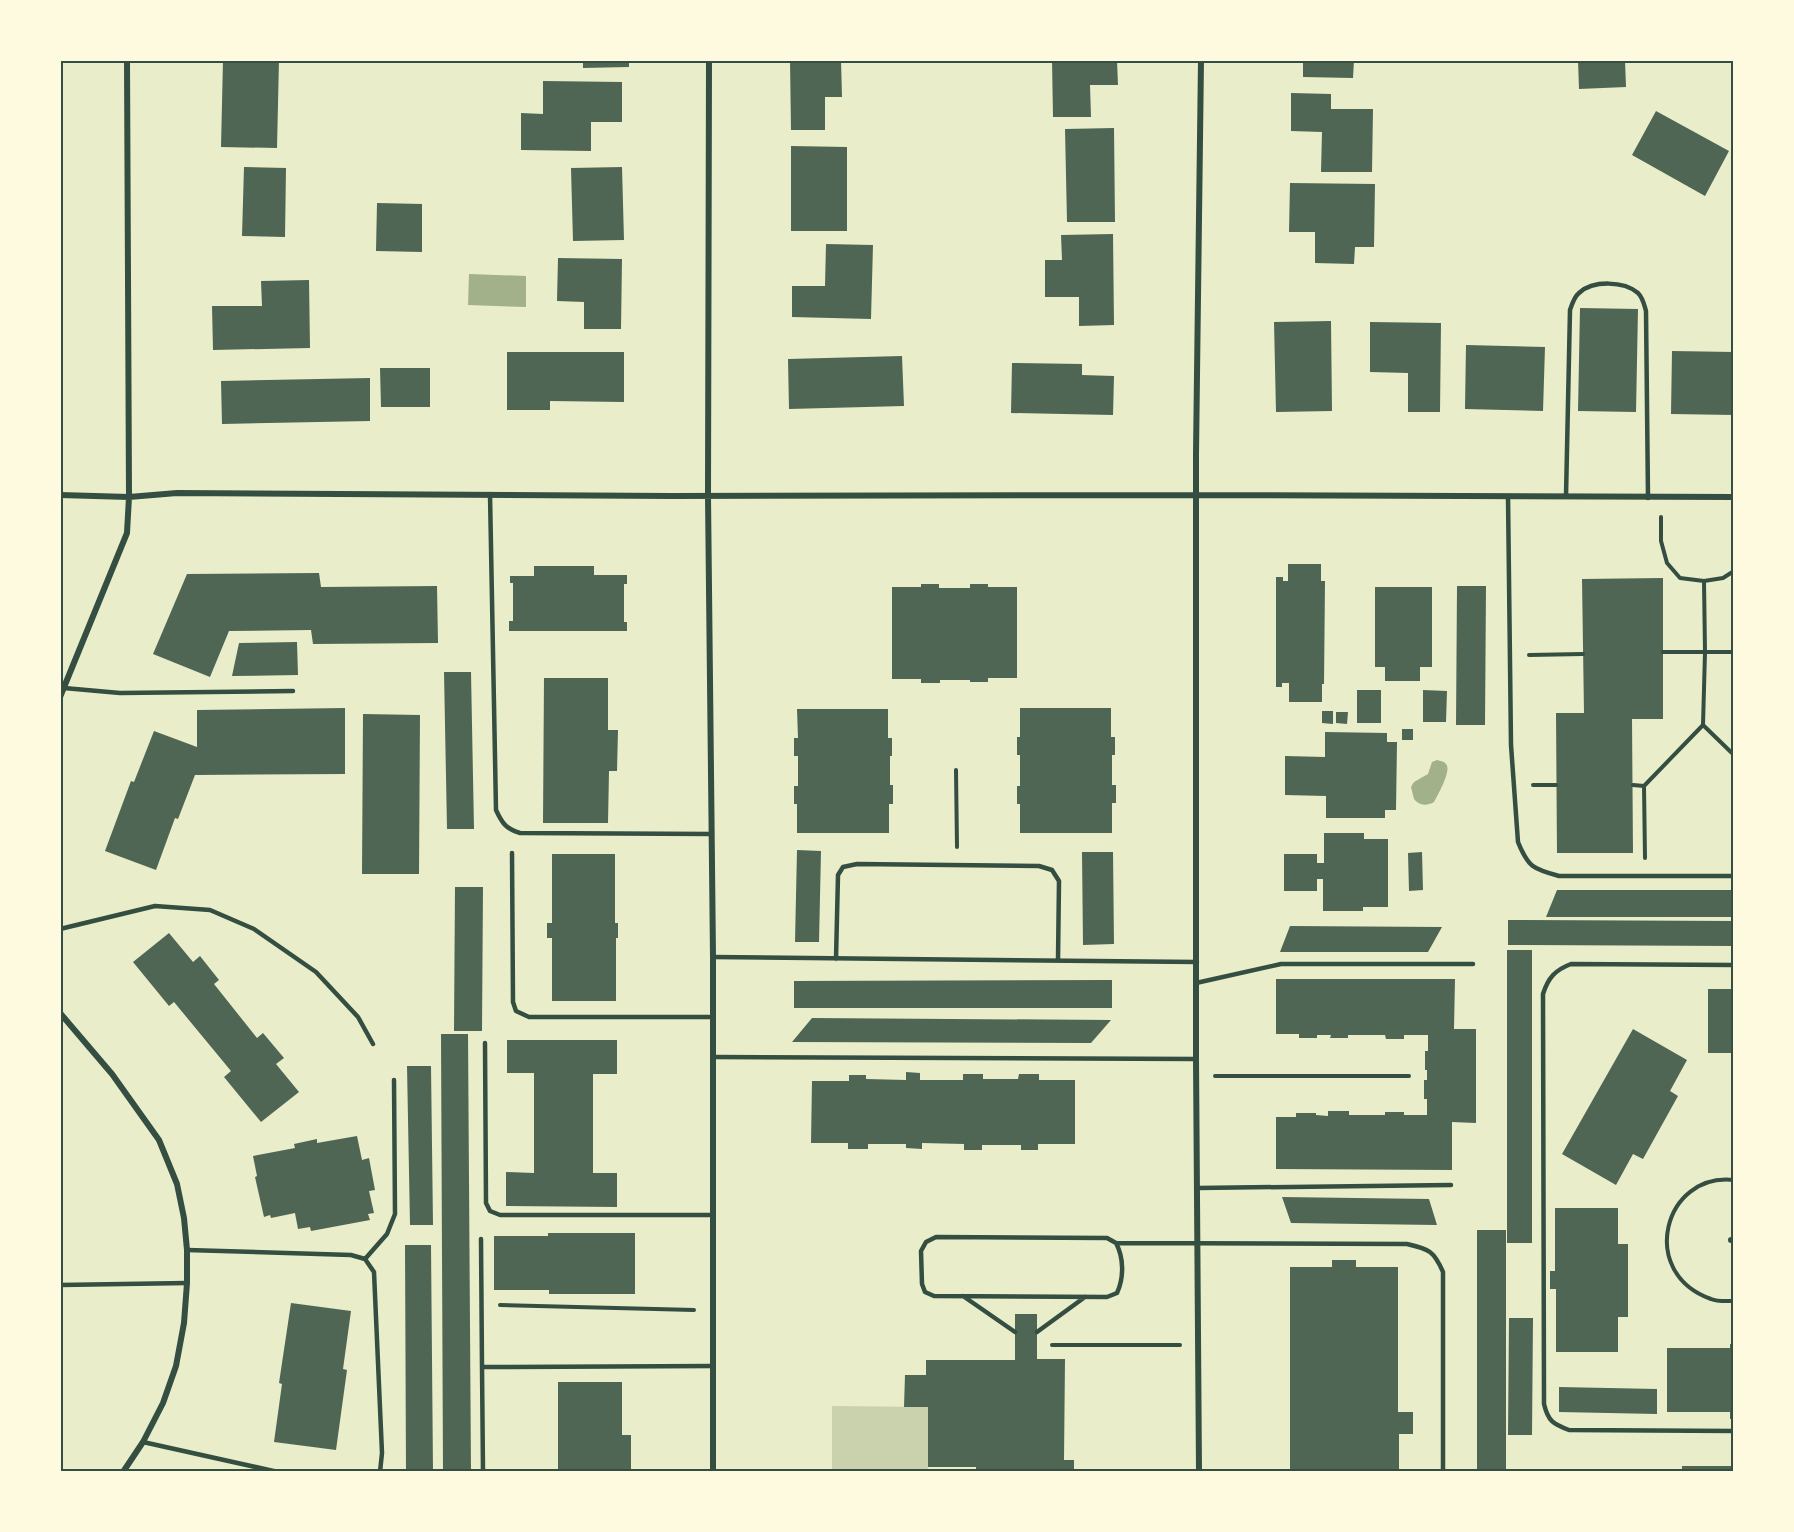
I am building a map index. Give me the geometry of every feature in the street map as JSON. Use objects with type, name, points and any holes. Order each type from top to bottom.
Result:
[{"type":"street","points":[[60,697],[127,533],[129,497],[127,60]]},
{"type":"street","points":[[709,60],[708,496],[713,957],[713,1472]]},
{"type":"street","points":[[1199,1472],[1196,983],[1201,60]]},
{"type":"street","points":[[60,495],[129,497],[177,493],[1734,497]]},
{"type":"street","points":[[60,1013],[112,1074],[159,1140],[177,1184],[188,1250],[184,1323],[176,1366],[163,1403],[143,1442],[123,1472]]},
{"type":"lane","points":[[1566,496],[1570,310],[1579,292],[1591,286],[1607,284],[1626,286],[1638,294],[1646,311],[1648,498]]},
{"type":"lane","points":[[490,494],[496,810],[501,821],[508,830],[520,833],[712,834]]},
{"type":"lane","points":[[1508,496],[1511,746],[1518,842],[1524,856],[1531,866],[1559,876],[1734,876]]},
{"type":"lane","points":[[64,688],[120,693],[293,691]]},
{"type":"lane","points":[[512,853],[513,1002],[516,1011],[529,1017],[712,1017]]},
{"type":"lane","points":[[836,959],[838,875],[843,867],[856,864],[1039,866],[1052,870],[1059,881],[1058,960]]},
{"type":"lane","points":[[60,929],[155,906],[210,910],[254,929],[316,972],[358,1017],[373,1044]]},
{"type":"lane","points":[[713,957],[1197,963]]},
{"type":"lane","points":[[1196,983],[1281,964],[1473,964]]},
{"type":"lane","points":[[1734,965],[1571,964],[1558,969],[1547,981],[1543,994],[1544,1404],[1547,1417],[1555,1425],[1569,1430],[1734,1431]]},
{"type":"lane","points":[[485,1043],[486,1203],[490,1211],[500,1215],[713,1215]]},
{"type":"lane","points":[[713,1057],[1196,1059]]},
{"type":"lane","points":[[365,1259],[387,1234],[395,1214],[394,1080]]},
{"type":"lane","points":[[1198,1188],[1451,1185]]},
{"type":"lane","points":[[1116,1243],[1122,1253],[1122,1283],[1117,1293],[1107,1297],[934,1296],[925,1292],[922,1284],[921,1251],[926,1242],[936,1237],[1107,1238],[1116,1243],[1407,1244],[1425,1248],[1437,1258],[1443,1272],[1443,1472]]},
{"type":"lane","points":[[481,1239],[483,1472]]},
{"type":"lane","points":[[188,1250],[351,1255],[365,1259],[374,1272],[382,1453],[380,1472]]},
{"type":"lane","points":[[60,1285],[187,1284]]},
{"type":"lane","points":[[963,1296],[1015,1332]]},
{"type":"lane","points":[[1037,1332],[1085,1297]]},
{"type":"lane","points":[[482,1366],[713,1366]]},
{"type":"lane","points":[[143,1442],[278,1472]]},
{"type":"path","points":[[1661,498],[1662,541],[1667,563],[1680,578],[1704,582],[1724,578],[1734,571]]},
{"type":"path","points":[[1645,876],[1644,786],[1703,724],[1704,582]]},
{"type":"path","points":[[1663,652],[1734,652]]},
{"type":"path","points":[[1510,655],[1583,654]]},
{"type":"path","points":[[1703,724],[1734,755]]},
{"type":"path","points":[[956,770],[957,866]]},
{"type":"path","points":[[1633,785],[1644,786]]},
{"type":"path","points":[[1197,1076],[1410,1076]]},
{"type":"path","points":[[1734,1180],[1711,1181],[1695,1189],[1681,1200],[1672,1214],[1667,1230],[1666,1249],[1672,1267],[1682,1281],[1696,1292],[1713,1300],[1734,1301]]},
{"type":"path","points":[[481,1305],[713,1310]]},
{"type":"path","points":[[1048,1345],[1199,1345]]},
{"type":"shaded area","points":[[469,274],[526,276],[526,307],[468,305]]},
{"type":"shaded area","points":[[1437,760],[1444,762],[1447,767],[1444,783],[1434,802],[1421,804],[1414,799],[1411,787],[1414,782],[1428,774],[1432,762]]},
{"type":"shaded area","points":[[832,1406],[928,1407],[928,1472],[832,1472]]},
{"type":"building","points":[[223,60],[279,60],[277,148],[221,147]]},
{"type":"building","points":[[583,60],[629,60],[629,67],[583,68]]},
{"type":"building","points":[[790,60],[841,60],[842,97],[825,97],[825,130],[791,130]]},
{"type":"building","points":[[1052,60],[1117,60],[1118,85],[1090,85],[1091,117],[1053,117]]},
{"type":"building","points":[[1303,60],[1354,60],[1353,78],[1303,77]]},
{"type":"building","points":[[1578,60],[1625,60],[1626,87],[1579,89]]},
{"type":"building","points":[[543,81],[622,82],[622,122],[591,122],[591,151],[521,150],[521,113],[543,114]]},
{"type":"building","points":[[1291,93],[1331,94],[1331,109],[1373,109],[1372,172],[1321,172],[1322,132],[1291,131]]},
{"type":"building","points":[[1656,111],[1729,151],[1705,196],[1632,155]]},
{"type":"building","points":[[1114,128],[1115,222],[1067,222],[1065,129]]},
{"type":"building","points":[[791,146],[847,147],[847,231],[791,231]]},
{"type":"building","points":[[244,167],[286,168],[285,237],[242,236]]},
{"type":"building","points":[[622,167],[624,240],[573,241],[571,168]]},
{"type":"building","points":[[1290,183],[1375,184],[1374,247],[1355,247],[1354,264],[1315,263],[1315,232],[1289,232]]},
{"type":"building","points":[[377,203],[422,204],[422,252],[376,251]]},
{"type":"building","points":[[1113,234],[1114,325],[1079,326],[1079,297],[1045,297],[1045,260],[1062,260],[1061,235]]},
{"type":"building","points":[[826,244],[873,245],[871,319],[792,317],[792,286],[825,286]]},
{"type":"building","points":[[558,258],[622,259],[621,329],[584,329],[584,302],[557,301]]},
{"type":"building","points":[[309,280],[310,348],[213,350],[212,306],[262,306],[261,281]]},
{"type":"building","points":[[1580,308],[1638,309],[1636,412],[1578,411]]},
{"type":"building","points":[[1331,321],[1332,411],[1276,412],[1274,322]]},
{"type":"building","points":[[1370,322],[1441,323],[1440,412],[1408,412],[1408,373],[1370,372]]},
{"type":"building","points":[[1466,345],[1545,347],[1543,411],[1465,409]]},
{"type":"building","points":[[1672,351],[1734,352],[1734,415],[1671,414]]},
{"type":"building","points":[[507,352],[624,352],[624,402],[550,401],[550,410],[507,410]]},
{"type":"building","points":[[902,356],[904,406],[789,409],[788,359]]},
{"type":"building","points":[[1012,363],[1082,364],[1082,375],[1114,376],[1113,415],[1011,413]]},
{"type":"building","points":[[380,368],[430,368],[430,407],[381,407]]},
{"type":"building","points":[[370,378],[370,421],[222,424],[221,381]]},
{"type":"building","points":[[1288,564],[1321,564],[1321,581],[1325,581],[1322,702],[1289,702],[1289,683],[1282,683],[1282,687],[1276,687],[1276,577],[1283,577],[1283,581],[1288,581]]},
{"type":"building","points":[[534,566],[594,566],[594,575],[627,575],[627,584],[624,584],[624,622],[627,622],[627,631],[509,631],[509,621],[513,621],[513,583],[510,583],[510,576],[534,576]]},
{"type":"building","points":[[319,573],[321,587],[437,586],[438,643],[313,644],[311,630],[229,631],[210,677],[153,654],[187,574]]},
{"type":"building","points":[[1663,578],[1663,719],[1632,719],[1633,853],[1557,853],[1556,713],[1584,713],[1582,579]]},
{"type":"building","points":[[921,584],[939,584],[939,588],[970,588],[970,584],[988,584],[988,587],[1017,587],[1017,678],[988,678],[988,682],[940,680],[940,683],[921,683],[921,679],[892,679],[892,587],[921,587]]},
{"type":"building","points":[[1457,586],[1486,586],[1485,725],[1456,725]]},
{"type":"building","points":[[1375,587],[1432,587],[1432,667],[1420,667],[1420,681],[1385,681],[1385,667],[1375,667]]},
{"type":"building","points":[[297,642],[298,675],[232,676],[239,643]]},
{"type":"building","points":[[444,672],[471,672],[474,829],[447,829]]},
{"type":"building","points":[[544,678],[608,678],[608,730],[618,730],[617,771],[609,771],[608,823],[543,823]]},
{"type":"building","points":[[1357,690],[1381,690],[1381,723],[1357,723]]},
{"type":"building","points":[[1423,690],[1447,691],[1446,722],[1423,722]]},
{"type":"building","points":[[345,708],[345,774],[195,775],[178,819],[175,818],[156,870],[105,851],[131,781],[134,782],[154,731],[197,747],[197,710]]},
{"type":"building","points":[[1020,708],[1111,708],[1111,737],[1115,737],[1115,755],[1112,755],[1112,785],[1116,785],[1116,803],[1112,803],[1112,833],[1020,833],[1020,804],[1017,804],[1017,786],[1020,786],[1020,755],[1017,755],[1017,737],[1020,737]]},
{"type":"building","points":[[797,709],[888,709],[888,738],[892,738],[890,785],[893,785],[893,804],[889,804],[889,833],[797,833],[797,804],[794,804],[794,786],[798,786],[798,756],[794,756],[794,738],[798,738]]},
{"type":"building","points":[[1322,711],[1333,711],[1333,724],[1322,723]]},
{"type":"building","points":[[1336,712],[1348,712],[1347,724],[1336,723]]},
{"type":"building","points":[[363,714],[420,715],[419,874],[362,874]]},
{"type":"building","points":[[1402,729],[1413,729],[1413,740],[1402,740]]},
{"type":"building","points":[[1325,732],[1387,733],[1387,742],[1397,742],[1396,810],[1385,810],[1385,818],[1326,818],[1326,796],[1285,795],[1285,756],[1325,757]]},
{"type":"building","points":[[1324,833],[1364,833],[1364,839],[1388,839],[1388,907],[1363,907],[1363,911],[1323,911],[1323,879],[1317,879],[1317,891],[1284,891],[1284,854],[1317,854],[1317,863],[1324,863]]},
{"type":"building","points":[[797,850],[821,851],[819,942],[795,942]]},
{"type":"building","points":[[1082,852],[1113,852],[1114,944],[1083,945]]},
{"type":"building","points":[[1422,852],[1423,890],[1409,891],[1408,853]]},
{"type":"building","points":[[552,854],[615,854],[615,923],[618,923],[616,1001],[552,1001],[552,938],[547,938],[547,923],[552,923]]},
{"type":"building","points":[[455,887],[483,887],[482,1031],[454,1031]]},
{"type":"building","points":[[1557,890],[1734,890],[1734,917],[1546,917]]},
{"type":"building","points":[[1508,920],[1734,921],[1734,946],[1508,945]]},
{"type":"building","points":[[1290,926],[1442,927],[1428,952],[1280,952]]},
{"type":"building","points":[[169,933],[193,962],[200,956],[219,980],[214,984],[257,1038],[263,1033],[284,1058],[276,1064],[299,1092],[261,1122],[224,1077],[231,1071],[174,1002],[169,1006],[133,962]]},
{"type":"building","points":[[1507,950],[1532,950],[1532,1243],[1507,1243]]},
{"type":"building","points":[[1276,979],[1455,979],[1454,1029],[1476,1029],[1476,1123],[1452,1122],[1452,1170],[1276,1169],[1276,1117],[1296,1117],[1296,1113],[1316,1113],[1316,1115],[1328,1116],[1328,1111],[1349,1111],[1349,1115],[1385,1115],[1385,1112],[1404,1112],[1404,1115],[1427,1115],[1424,1080],[1427,1080],[1425,1051],[1428,1051],[1428,1035],[1404,1035],[1404,1039],[1386,1039],[1385,1035],[1348,1035],[1348,1038],[1330,1038],[1331,1035],[1317,1035],[1317,1038],[1299,1038],[1299,1034],[1276,1034]]},
{"type":"building","points":[[1112,980],[1112,1008],[794,1008],[794,981]]},
{"type":"building","points":[[1708,989],[1734,989],[1734,1053],[1708,1053]]},
{"type":"building","points":[[812,1018],[1111,1020],[1091,1043],[792,1042]]},
{"type":"building","points":[[1633,1029],[1687,1060],[1670,1091],[1678,1096],[1643,1159],[1633,1154],[1616,1185],[1562,1154]]},
{"type":"building","points":[[441,1034],[468,1034],[471,1472],[443,1472]]},
{"type":"building","points":[[507,1040],[617,1040],[617,1074],[593,1074],[593,1173],[617,1173],[617,1207],[506,1206],[506,1172],[534,1173],[534,1073],[507,1073]]},
{"type":"building","points":[[407,1066],[431,1066],[433,1225],[410,1225]]},
{"type":"building","points":[[906,1072],[920,1073],[920,1080],[963,1080],[963,1074],[983,1074],[983,1079],[1018,1079],[1019,1074],[1039,1074],[1039,1080],[1075,1080],[1075,1144],[1038,1144],[1038,1150],[1021,1150],[1021,1145],[982,1145],[982,1150],[964,1150],[964,1144],[922,1143],[922,1149],[906,1148],[906,1144],[868,1144],[868,1149],[848,1149],[848,1143],[811,1143],[812,1081],[849,1081],[849,1075],[866,1075],[866,1079],[906,1080]]},
{"type":"building","points":[[357,1136],[362,1160],[369,1158],[375,1190],[369,1191],[374,1213],[368,1214],[370,1220],[311,1231],[310,1227],[298,1229],[295,1213],[271,1218],[270,1215],[264,1217],[253,1156],[295,1148],[294,1144],[317,1139],[317,1143]]},
{"type":"building","points":[[1282,1197],[1429,1199],[1437,1225],[1291,1223]]},
{"type":"building","points":[[1555,1208],[1618,1208],[1618,1244],[1628,1244],[1628,1317],[1618,1317],[1618,1352],[1556,1352],[1556,1289],[1550,1289],[1550,1271],[1555,1271]]},
{"type":"building","points":[[1477,1230],[1506,1230],[1506,1472],[1477,1472]]},
{"type":"building","points":[[548,1233],[635,1233],[635,1294],[549,1294],[549,1290],[494,1290],[494,1236],[548,1236]]},
{"type":"building","points":[[405,1245],[431,1245],[433,1472],[406,1472]]},
{"type":"building","points":[[1332,1260],[1356,1260],[1356,1267],[1398,1267],[1398,1412],[1413,1412],[1413,1434],[1399,1434],[1399,1472],[1290,1472],[1290,1267],[1332,1267]]},
{"type":"building","points":[[291,1303],[351,1311],[343,1369],[347,1370],[336,1450],[274,1442],[282,1384],[279,1383]]},
{"type":"building","points":[[1015,1314],[1037,1314],[1037,1359],[1065,1359],[1064,1460],[1074,1460],[1074,1472],[976,1472],[976,1467],[928,1467],[928,1407],[904,1407],[905,1375],[926,1375],[926,1360],[1015,1360]]},
{"type":"building","points":[[1509,1318],[1533,1318],[1532,1435],[1508,1435]]},
{"type":"building","points":[[1730,1344],[1734,1344],[1734,1419],[1730,1419],[1730,1412],[1667,1412],[1667,1348],[1730,1348]]},
{"type":"building","points":[[558,1382],[622,1382],[622,1435],[631,1435],[631,1472],[558,1472]]},
{"type":"building","points":[[1559,1387],[1657,1389],[1657,1414],[1559,1412]]},
{"type":"building","points":[[1682,1466],[1734,1466],[1734,1472],[1682,1472]]}]
